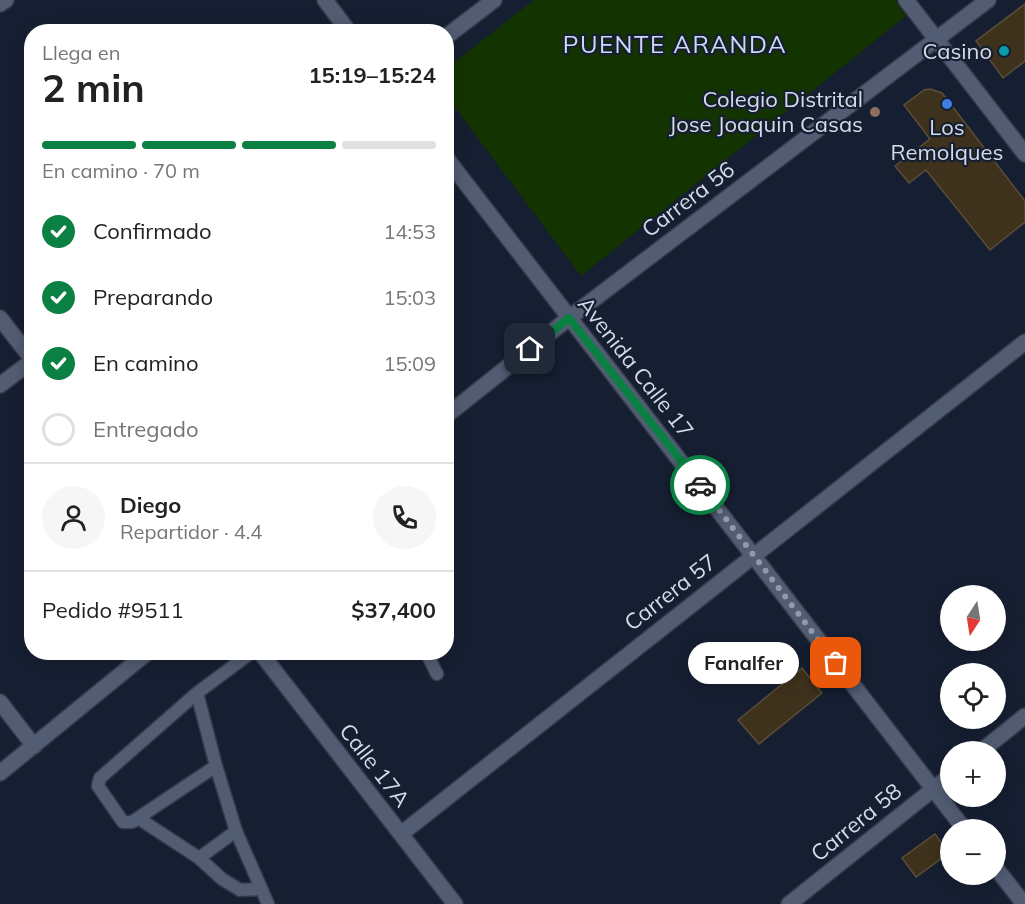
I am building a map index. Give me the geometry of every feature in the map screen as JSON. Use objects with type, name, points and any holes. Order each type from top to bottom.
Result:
[{"type":"street","points":[[0,4],[6,0]]},
{"type":"street","points":[[325,0],[343,24]]},
{"type":"street","points":[[454,31],[494,0]]},
{"type":"street","points":[[906,0],[1025,154]]},
{"type":"street","name":"Carrera 56","points":[[454,409],[569,318],[988,0]]},
{"type":"street","name":"Avenida Calle 17","points":[[454,168],[956,819]]},
{"type":"street","points":[[0,318],[24,350]]},
{"type":"street","name":"Carrera 57","points":[[400,834],[1025,342]]},
{"type":"street","points":[[0,385],[24,366]]},
{"type":"street","points":[[0,773],[138,660]]},
{"type":"street","name":"Calle 17A","points":[[266,660],[455,904]]},
{"type":"street","points":[[0,702],[34,746]]},
{"type":"street","points":[[994,741],[1025,716]]},
{"type":"street","name":"Carrera 58","points":[[789,904],[940,783]]},
{"type":"street","points":[[1006,881],[1024,904]]},
{"type":"lane","points":[[216,766],[132,822],[123,822],[98,786],[100,778],[197,693],[241,660]]},
{"type":"lane","points":[[430,660],[437,674]]},
{"type":"lane","points":[[197,693],[236,831],[268,904]]},
{"type":"lane","points":[[138,818],[199,858],[222,879],[240,890],[261,889]]},
{"type":"lane","points":[[199,858],[236,831]]},
{"type":"green space","points":[[534,0],[895,0],[906,16],[581,276],[454,106],[454,63]]},
{"type":"building","name":"Casino","points":[[1025,4],[1025,61],[1003,78],[976,41]]},
{"type":"building","points":[[930,89],[942,93],[1025,201],[1025,222],[990,250],[926,170],[909,183],[895,166],[930,139],[904,105],[924,90]]},
{"type":"building","points":[[802,668],[822,693],[759,744],[738,720]]},
{"type":"building","points":[[935,834],[940,841],[940,860],[916,877],[902,858]]},
{"type":"way so far","points":[[700,485],[836,663]]},
{"type":"place","name":"Casino","points":[[1004,51]]},
{"type":"place","name":"Los Remolques","points":[[947,104]]},
{"type":"place","name":"Colegio Distrital Jose Joaquin Casas","points":[[875,112]]},
{"type":"place","name":"Fanalfer","points":[[836,663]]},
{"type":"district","name":"PUENTE ARANDA","points":[[675,45]]},
{"type":"route","points":[[530,349],[569,318],[700,485]]}]
